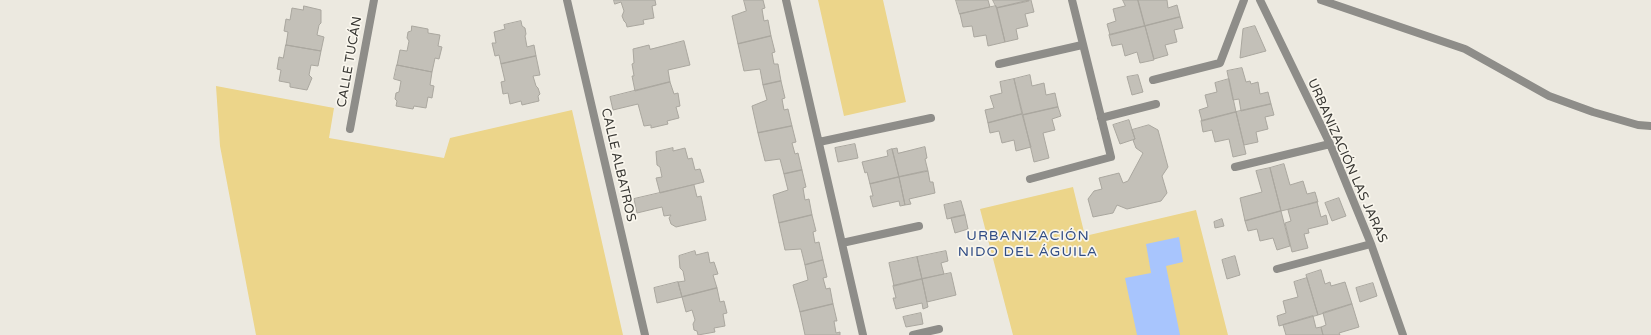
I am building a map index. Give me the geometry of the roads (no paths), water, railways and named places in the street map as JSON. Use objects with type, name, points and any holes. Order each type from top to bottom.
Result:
[{"type":"street","name":"CALLE TUCÁN","points":[[350,129],[374,0]]},
{"type":"street","name":"CALLE ALBATROS","points":[[567,0],[645,335]]},
{"type":"street","points":[[786,0],[863,335]]},
{"type":"street","points":[[1030,179],[1111,157],[1072,0]]},
{"type":"street","points":[[1153,80],[1220,63],[1244,0]]},
{"type":"street","name":"URBANIZACIÓN LAS JARAS","points":[[1260,0],[1330,144],[1371,244],[1403,335]]},
{"type":"street","points":[[1321,0],[1465,49],[1549,96],[1593,112],[1638,125],[1651,126]]},
{"type":"street","points":[[999,64],[1082,45]]},
{"type":"street","points":[[1101,118],[1156,104]]},
{"type":"street","points":[[819,142],[931,118]]},
{"type":"street","points":[[1235,167],[1330,144]]},
{"type":"street","points":[[842,243],[919,226]]},
{"type":"street","points":[[1277,269],[1371,244]]},
{"type":"street","points":[[913,335],[939,329]]},
{"type":"water","points":[[1179,237],[1183,262],[1166,266],[1180,335],[1137,335],[1125,278],[1151,273],[1146,244]]},
{"type":"district","name":"URBANIZACIÓN NIDO DEL ÁGUILA","points":[[1028,244]]}]
